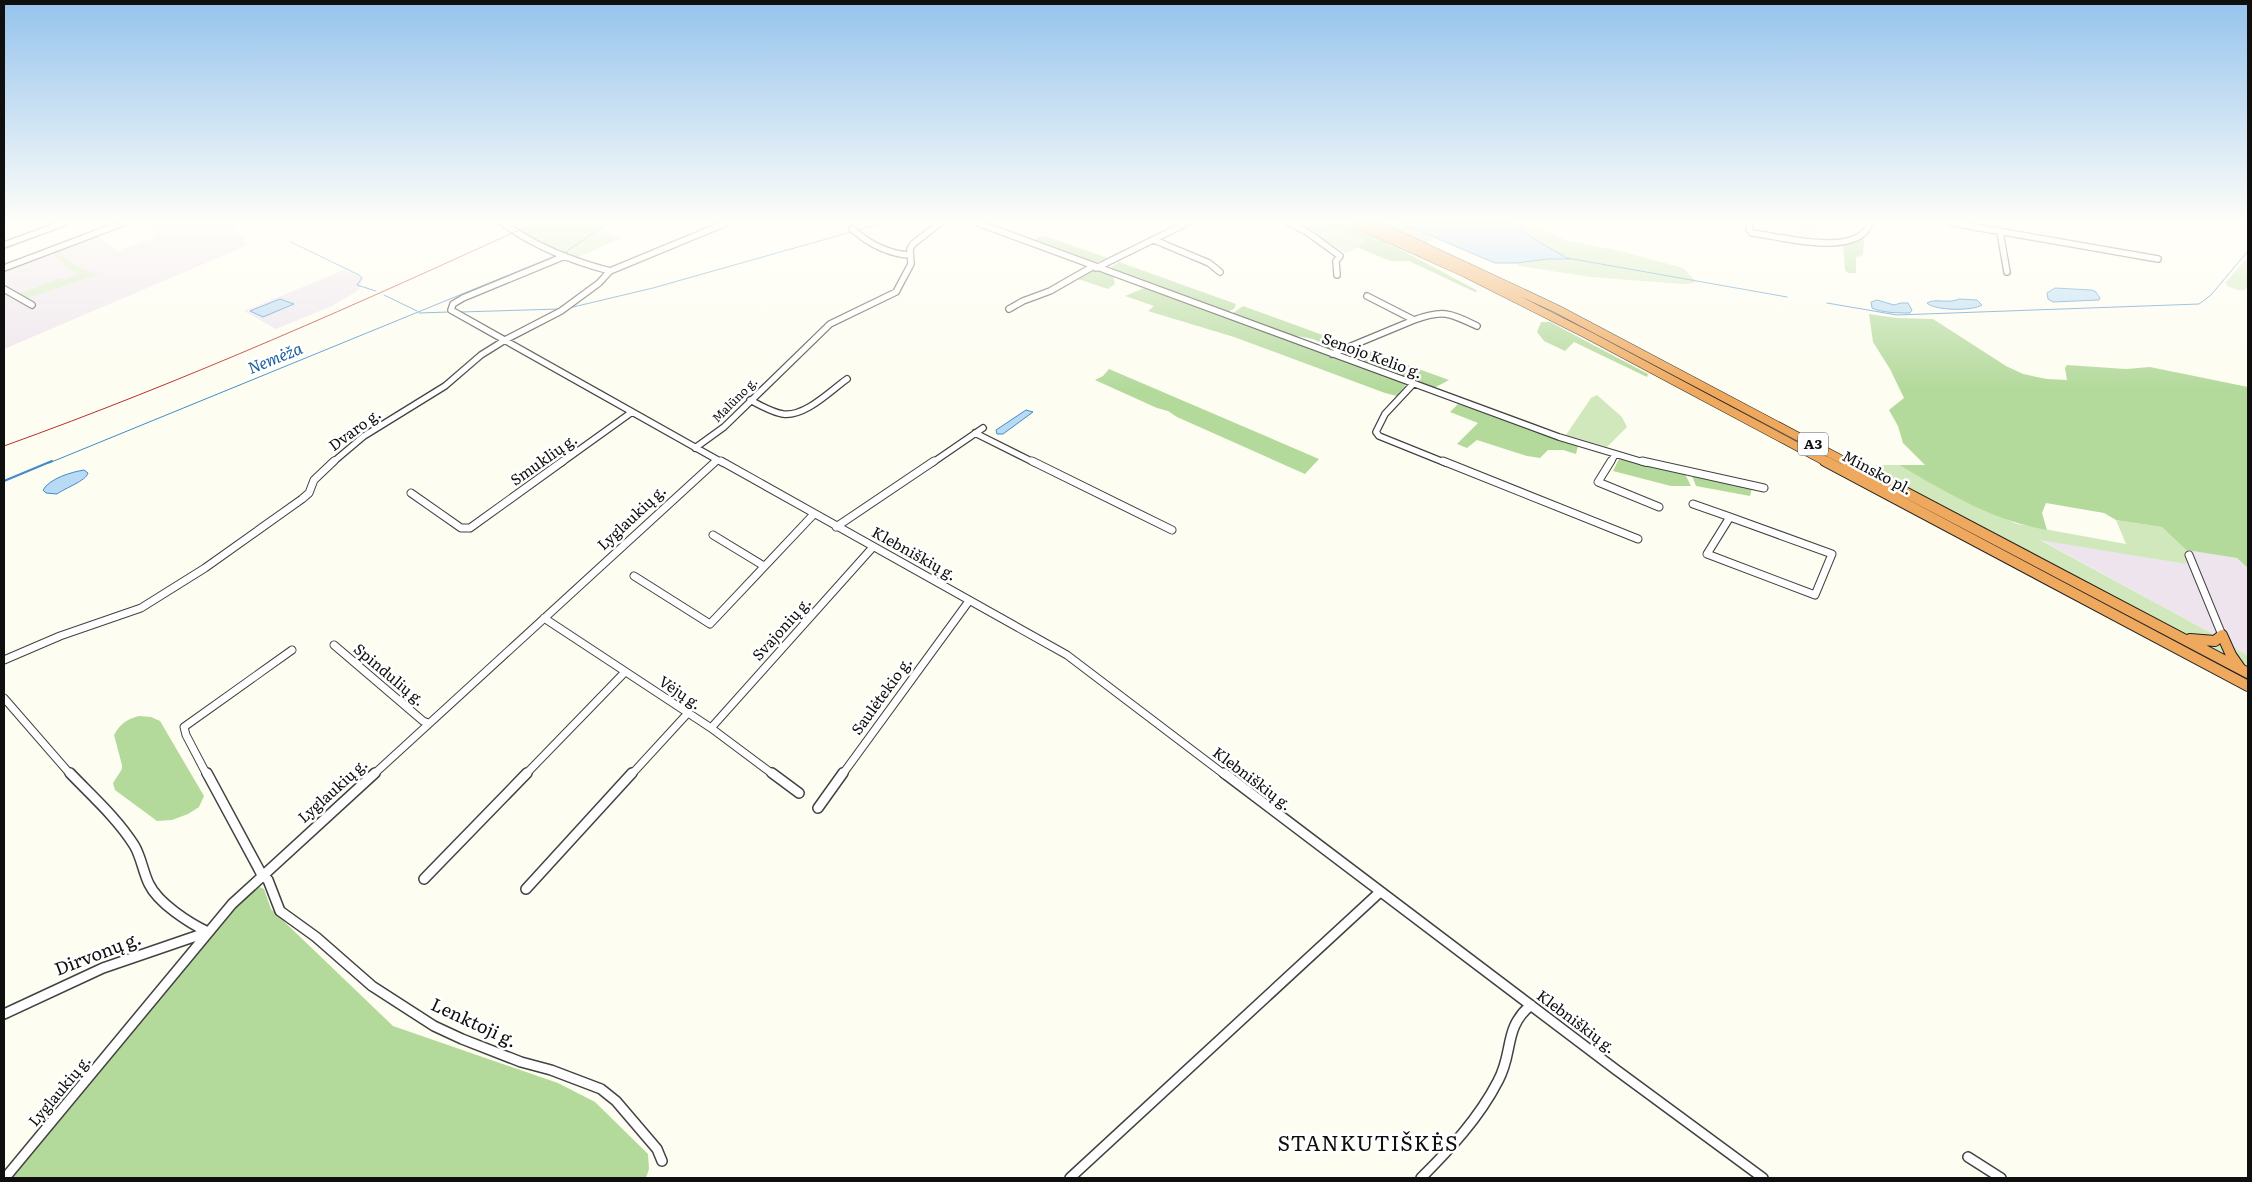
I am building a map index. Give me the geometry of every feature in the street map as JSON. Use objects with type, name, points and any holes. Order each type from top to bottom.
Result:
[{"type":"highway","name":"Minsko pl.","points":[[1475,278],[1588,335],[2248,686]]},
{"type":"highway","name":"Minsko pl.","points":[[1493,278],[1565,313],[2244,671]]},
{"type":"highway","points":[[2176,636],[2202,641],[2215,641],[2222,635],[2231,655],[2244,671]]},
{"type":"street","points":[[511,278],[463,298],[453,304],[452,310],[454,313],[695,448]]},
{"type":"street","name":"Dvaro g.","points":[[4,660],[56,638],[141,608],[171,590],[302,499],[320,473],[364,436],[449,383],[481,355],[505,340],[558,313],[603,278]]},
{"type":"street","name":"Malūno g.","points":[[695,448],[724,428],[750,400],[835,321],[896,292],[903,278]]},
{"type":"street","points":[[1009,309],[1074,278]]},
{"type":"street","name":"Senojo Kelio g.","points":[[1125,278],[1413,384],[1615,455],[1688,474],[1764,488]]},
{"type":"street","points":[[4,289],[32,305]]},
{"type":"street","points":[[1366,296],[1414,320]]},
{"type":"street","points":[[1332,354],[1440,311],[1450,313],[1477,326]]},
{"type":"street","points":[[750,400],[782,414],[790,414],[803,409],[847,379]]},
{"type":"street","points":[[1413,384],[1384,414],[1376,432],[1379,436],[1638,538]]},
{"type":"street","name":"Smuklių g.","points":[[411,493],[460,528],[470,528],[632,412]]},
{"type":"street","points":[[836,527],[983,428]]},
{"type":"street","points":[[976,433],[1172,530]]},
{"type":"street","name":"Klebniškių g.","points":[[695,448],[1082,666],[1530,1005],[1763,1178]]},
{"type":"street","points":[[1615,455],[1598,482],[1659,506]]},
{"type":"street","name":"Lyglaukių g.","points":[[5,1178],[232,904],[718,460]]},
{"type":"street","points":[[1693,504],[1730,517],[1832,554],[1814,595],[1708,554],[1730,517]]},
{"type":"street","points":[[634,576],[710,624],[814,514]]},
{"type":"street","points":[[713,535],[764,566]]},
{"type":"street","name":"Svajonių g.","points":[[710,728],[873,547]]},
{"type":"street","points":[[2189,555],[2222,635]]},
{"type":"street","name":"Saulėtekio g.","points":[[818,808],[969,601]]},
{"type":"street","name":"Vėjų g.","points":[[544,618],[710,728],[798,793]]},
{"type":"street","name":"Spindulių g.","points":[[334,646],[423,721],[428,723]]},
{"type":"street","name":"Lenktoji g.","points":[[292,650],[184,727],[186,735],[262,875],[268,880],[280,911],[316,937],[372,986],[434,1026],[521,1062],[551,1070],[601,1090],[616,1101],[657,1149],[662,1161]]},
{"type":"street","points":[[424,879],[625,672]]},
{"type":"street","points":[[4,698],[64,767],[119,824],[135,846],[150,886],[168,905],[190,923],[208,932]]},
{"type":"street","points":[[526,889],[687,714]]},
{"type":"street","points":[[1070,1178],[1380,892]]},
{"type":"street","name":"Dirvonų g.","points":[[4,1014],[103,968],[208,932]]},
{"type":"street","points":[[1421,1178],[1442,1158],[1487,1101],[1505,1066],[1513,1022],[1518,1014],[1530,1005]]},
{"type":"street","points":[[1968,1157],[2001,1178]]},
{"type":"shaded area","points":[[4,278],[170,278],[4,349]]},
{"type":"shaded area","points":[[324,278],[363,278],[359,290],[332,306],[276,329],[244,311]]},
{"type":"shaded area","points":[[2039,539],[2186,564],[2186,550],[2237,558],[2248,568],[2248,656],[2211,633]]},
{"type":"green space","points":[[61,278],[65,280],[87,278],[28,298],[19,294]]},
{"type":"green space","points":[[1075,278],[1114,278],[1115,284],[1108,289]]},
{"type":"green space","points":[[1132,278],[1164,278],[1236,304],[1234,309],[1224,313]]},
{"type":"green space","points":[[1446,278],[1454,278],[1478,291],[1475,292]]},
{"type":"green space","points":[[1605,278],[1693,278],[1695,280],[1694,283],[1682,284]]},
{"type":"green space","points":[[2229,278],[2248,278],[2248,286],[2245,290],[2237,290],[2227,286],[2226,282]]},
{"type":"green space","points":[[1144,288],[1407,383],[1397,396],[1385,393],[1234,337],[1148,311],[1154,306],[1125,296]]},
{"type":"green space","points":[[1243,306],[1350,345],[1336,351],[1329,350],[1325,345],[1312,339],[1278,333],[1230,315]]},
{"type":"green space","points":[[1869,314],[1897,318],[1933,319],[2006,366],[2023,374],[2047,379],[2067,380],[2065,368],[2067,365],[2126,369],[2150,367],[2248,387],[2248,568],[2237,558],[2186,550],[2162,527],[2116,520],[2104,513],[2046,503],[2042,513],[2047,530],[2028,526],[1989,513],[1899,465],[1925,465],[1903,443],[1898,426],[1889,410],[1904,398],[1890,369],[1873,342]]},
{"type":"green space","points":[[1541,322],[1550,322],[1648,374],[1647,377],[1574,342],[1565,351],[1544,341],[1537,332]]},
{"type":"green space","points":[[1355,346],[1449,380],[1434,388],[1349,358],[1342,353]]},
{"type":"green space","points":[[1109,369],[1319,459],[1305,474],[1177,417],[1168,411],[1157,408],[1095,380],[1103,376]]},
{"type":"green space","points":[[1597,395],[1622,417],[1627,427],[1607,447],[1566,435],[1591,398]]},
{"type":"green space","points":[[1458,404],[1578,446],[1576,454],[1563,450],[1548,450],[1540,458],[1527,456],[1477,440],[1467,448],[1457,444],[1478,423],[1450,412]]},
{"type":"green space","points":[[1619,459],[1685,474],[1691,486],[1671,486],[1613,471]]},
{"type":"green space","points":[[1881,465],[1899,465],[1953,495],[2017,524],[2126,544],[2116,520],[2162,527],[2186,550],[2186,564],[2040,540],[2211,633],[2248,656],[2248,668],[1871,471]]},
{"type":"green space","points":[[1692,476],[1752,488],[1750,496],[1696,486]]},
{"type":"green space","points":[[139,716],[151,717],[160,721],[204,796],[199,807],[188,814],[172,820],[157,821],[115,790],[113,783],[122,769],[122,765],[114,735],[124,723]]},
{"type":"green space","points":[[260,887],[264,889],[271,909],[393,1026],[558,1083],[595,1102],[648,1154],[649,1169],[646,1178],[9,1178],[245,897]]},
{"type":"water","points":[[2055,288],[2091,290],[2095,291],[2100,298],[2099,300],[2053,302],[2048,299],[2047,293]]},
{"type":"water","points":[[280,299],[294,304],[263,317],[250,311]]},
{"type":"water","points":[[1877,300],[1894,305],[1908,303],[1912,310],[1910,313],[1905,313],[1876,310],[1872,308],[1871,302]]},
{"type":"water","points":[[1977,300],[1982,305],[1971,308],[1946,309],[1931,306],[1927,303],[1934,301]]},
{"type":"water","points":[[1026,410],[1033,412],[1003,434],[997,434],[996,430]]},
{"type":"water","points":[[84,470],[88,473],[83,479],[57,494],[46,493],[43,490],[56,479]]},
{"type":"waterway","points":[[362,278],[357,285],[376,291]]},
{"type":"waterway","name":"Nemėža","points":[[49,463],[501,278]]},
{"type":"waterway","points":[[569,308],[688,278]]},
{"type":"waterway","points":[[1681,278],[1787,297]]},
{"type":"waterway","points":[[1827,303],[1897,315],[2199,304],[2211,295],[2225,278]]},
{"type":"waterway","points":[[384,295],[417,311]]},
{"type":"waterway","points":[[461,312],[559,309]]},
{"type":"waterway","points":[[419,313],[449,312]]},
{"type":"waterway","name":"Nemėža","points":[[4,481],[52,461]]},
{"type":"railway","points":[[4,446],[205,368],[412,278]]},
{"type":"district","name":"STANKUTIŠKĖS","points":[[1368,1144]]}]
